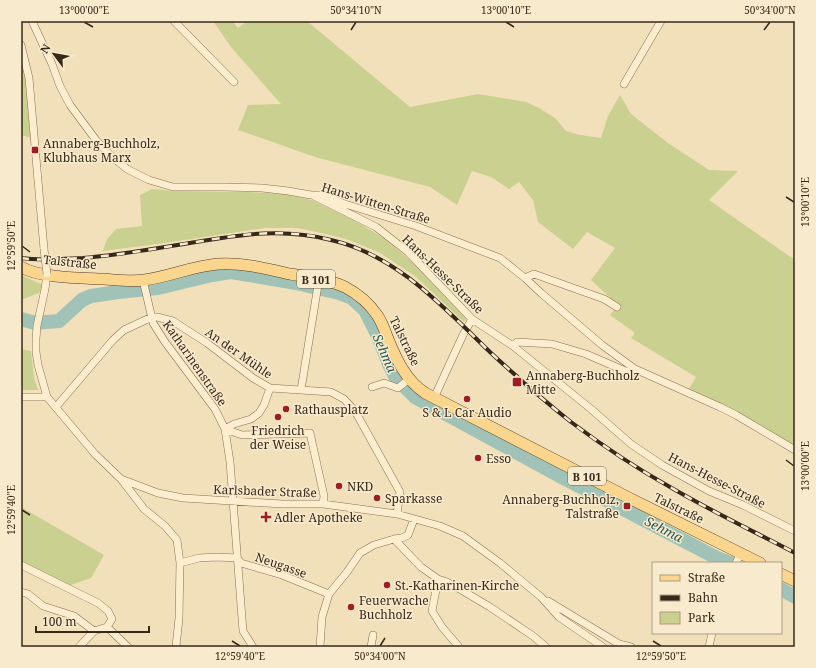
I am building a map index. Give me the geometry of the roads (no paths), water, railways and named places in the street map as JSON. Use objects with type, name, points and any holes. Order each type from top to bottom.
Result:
[{"type":"main road","name":"Talstraße","points":[[21,267],[33,272],[47,274],[143,283],[204,266],[219,264],[253,267],[318,282],[344,286],[359,295],[378,315],[407,381],[434,398],[629,498],[738,558],[756,562]]},
{"type":"main road","points":[[782,574],[795,581]]},
{"type":"street","name":"Hans-Witten-Straße","points":[[32,21],[52,64],[60,86],[70,105],[96,140],[110,155],[127,169],[149,180],[173,187],[262,188],[288,190],[311,195],[324,195],[351,206],[416,226],[500,258],[602,345],[635,369],[736,415],[795,450]]},
{"type":"street","points":[[174,21],[234,82]]},
{"type":"street","points":[[624,84],[661,21]]},
{"type":"street","name":"Karlsbader Straße","points":[[21,45],[29,78],[47,274],[37,332],[36,352],[38,365],[47,397],[95,454],[121,479],[158,493],[183,498],[233,502],[323,504],[397,514],[440,526],[463,536],[500,563],[541,597],[559,616],[603,647]]},
{"type":"street","name":"Hans-Hesse-Straße","points":[[311,195],[376,227],[408,252],[472,319],[513,346],[591,409],[631,444],[662,465],[709,491],[742,505],[795,531]]},
{"type":"street","points":[[525,278],[534,274],[604,299],[617,307]]},
{"type":"street","points":[[300,390],[318,282]]},
{"type":"street","name":"Katharinenstraße","points":[[143,283],[153,323],[165,342],[215,409],[225,429],[230,462],[243,631],[253,647]]},
{"type":"street","name":"An der Mühle","points":[[152,317],[158,316],[173,321],[207,343],[253,378],[270,388],[332,392],[344,399],[355,411],[400,492],[397,514]]},
{"type":"street","points":[[56,407],[113,340],[124,330],[152,317]]},
{"type":"street","points":[[434,398],[472,319]]},
{"type":"street","name":"Hans-Witten-Straße","points":[[513,346],[517,342],[552,344],[586,354],[630,373],[635,369]]},
{"type":"street","points":[[372,387],[384,383],[398,388],[407,381]]},
{"type":"street","points":[[225,429],[234,424],[251,419],[259,413],[264,405],[270,388]]},
{"type":"street","points":[[21,397],[47,397]]},
{"type":"street","points":[[225,429],[242,435],[310,433],[324,496],[323,504]]},
{"type":"street","points":[[121,479],[144,509],[165,526],[177,540],[180,563],[179,618],[176,647]]},
{"type":"street","points":[[320,647],[322,617],[329,594],[360,553],[374,545],[408,535],[414,519]]},
{"type":"street","points":[[394,539],[421,567],[438,579],[447,582],[490,607],[533,636],[546,647]]},
{"type":"street","name":"Neugasse","points":[[180,563],[199,558],[237,558],[241,563],[282,575],[329,594]]},
{"type":"street","points":[[21,565],[98,603],[108,611],[112,619],[107,627],[94,631],[79,647]]},
{"type":"street","points":[[438,579],[432,611],[442,627],[459,647]]},
{"type":"street","points":[[21,592],[28,594],[43,606],[74,616],[94,631]]},
{"type":"street","points":[[541,597],[619,644],[631,647]]},
{"type":"street","points":[[107,627],[128,647]]},
{"type":"street","points":[[709,647],[712,634]]},
{"type":"street","points":[[371,647],[373,635]]},
{"type":"waterway","name":"Sehma","points":[[21,319],[35,323],[59,321],[82,300],[91,296],[158,288],[231,272],[296,283],[339,293],[352,298],[365,310],[396,378],[415,397],[558,475],[727,562]]},
{"type":"waterway","name":"Sehma","points":[[782,590],[795,597]]},
{"type":"railway","points":[[21,258],[52,260],[97,257],[230,237],[280,233],[314,236],[355,247],[398,270],[418,285],[530,388],[595,440],[657,480],[685,496],[795,553]]},
{"type":"place","name":"Annaberg-Buchholz, Klubhaus Marx","points":[[35,150]]},
{"type":"place","name":"Annaberg-Buchholz Mitte","points":[[517,382]]},
{"type":"place","name":"S & L Car Audio","points":[[467,399]]},
{"type":"place","name":"Rathausplatz","points":[[286,409]]},
{"type":"place","name":"Friedrich der Weise","points":[[278,417]]},
{"type":"place","name":"Esso","points":[[478,458]]},
{"type":"place","name":"NKD","points":[[339,486]]},
{"type":"place","name":"Sparkasse","points":[[377,498]]},
{"type":"place","name":"Annaberg-Buchholz, Talstraße","points":[[627,506]]},
{"type":"place","name":"Adler Apotheke","points":[[266,517]]},
{"type":"place","name":"St.-Katharinen-Kirche","points":[[387,585]]},
{"type":"place","name":"Feuerwache Buchholz","points":[[351,607]]}]
